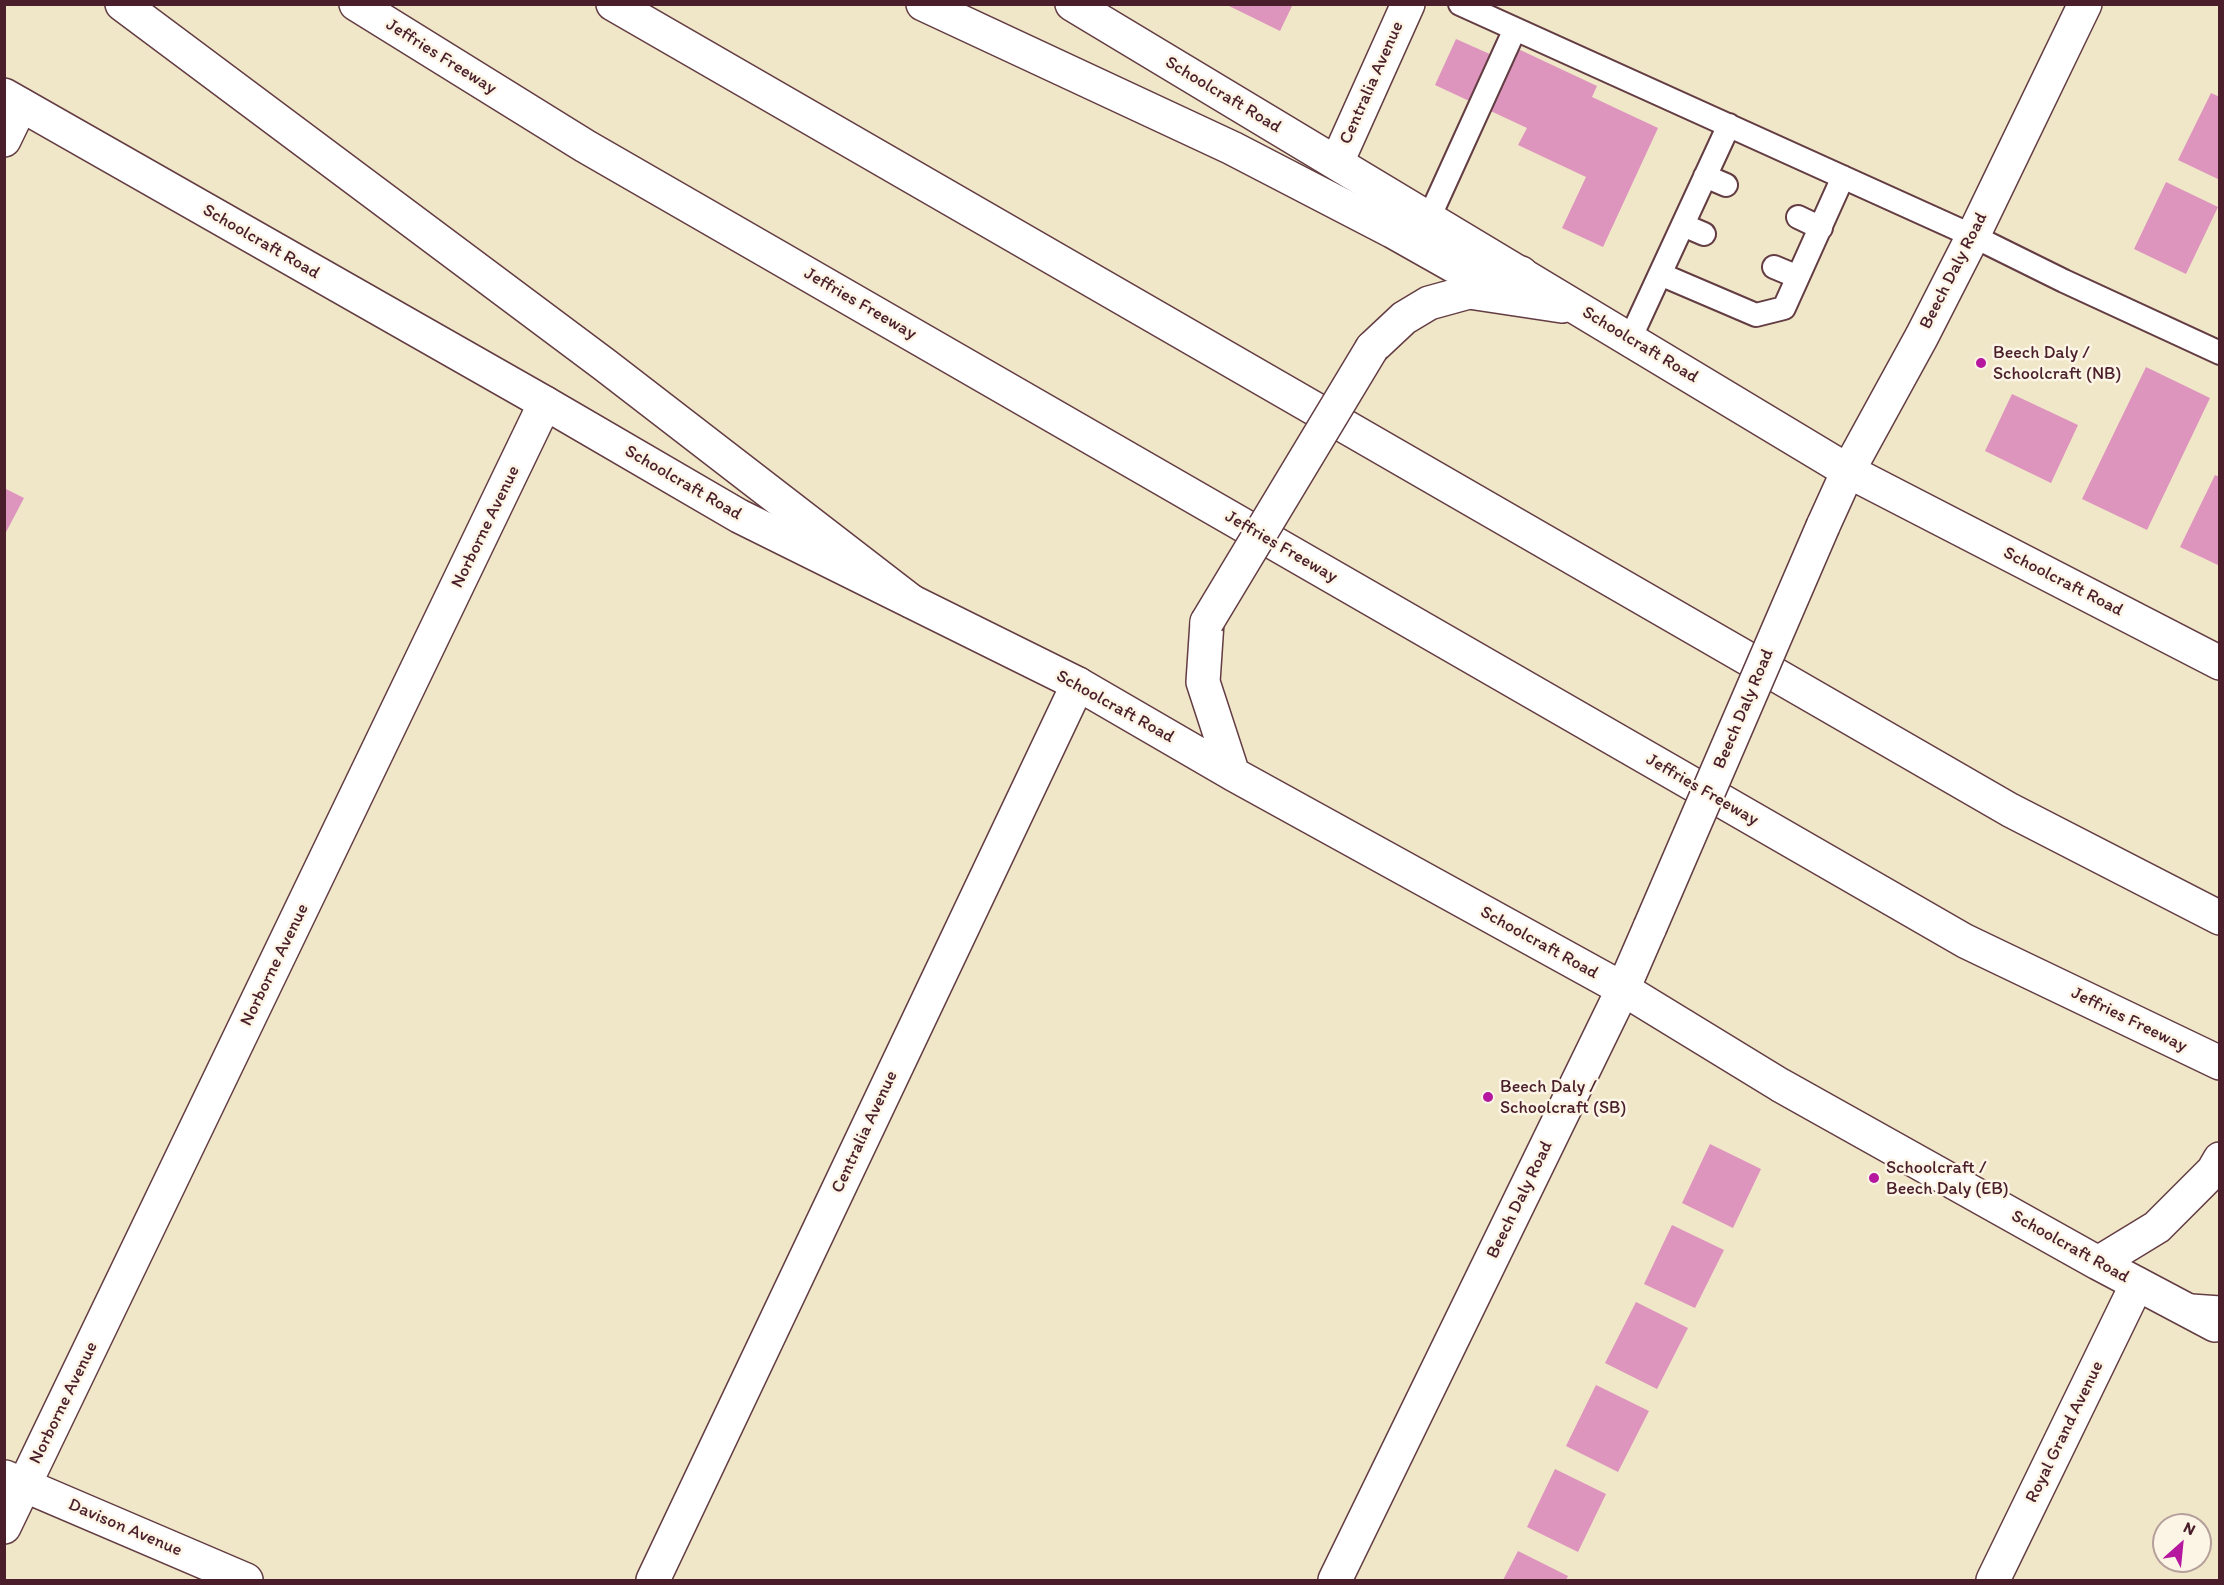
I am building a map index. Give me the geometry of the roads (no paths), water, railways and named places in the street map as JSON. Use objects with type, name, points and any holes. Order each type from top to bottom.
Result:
[{"type":"main road","points":[[122,4],[605,365],[911,601]]},
{"type":"main road","name":"Jeffries Freeway","points":[[356,4],[585,146],[1965,941],[2220,1063]]},
{"type":"main road","points":[[613,4],[2010,810],[2220,918]]},
{"type":"main road","points":[[922,4],[1232,148],[1392,231],[1454,266],[1521,273]]},
{"type":"main road","name":"Schoolcraft Road","points":[[1072,4],[1848,471],[2220,663]]},
{"type":"main road","name":"Centralia Avenue","points":[[1336,162],[1408,4]]},
{"type":"main road","name":"Beech Daly Road","points":[[1335,1581],[1623,989],[1848,471],[1922,336],[1973,236],[2085,4]]},
{"type":"main road","points":[[4,140],[13,100]]},
{"type":"main road","name":"Schoolcraft Road","points":[[13,100],[739,516],[1078,684],[1233,774],[1623,989],[1780,1085],[2098,1263],[2137,1284],[2205,1312],[2220,1327]]},
{"type":"main road","points":[[1233,774],[1203,682],[1207,622],[1372,348],[1404,318],[1429,303],[1469,292],[1579,308]]},
{"type":"main road","name":"Norborne Avenue","points":[[4,1527],[15,1481],[545,403]]},
{"type":"main road","name":"Centralia Avenue","points":[[653,1581],[1078,684]]},
{"type":"main road","points":[[2098,1263],[2157,1227],[2217,1165]]},
{"type":"main road","name":"Royal Grand Avenue","points":[[1993,1581],[2137,1284]]},
{"type":"main road","name":"Davison Avenue","points":[[15,1481],[246,1581]]},
{"type":"lane","points":[[1460,4],[1973,236],[2220,353]]},
{"type":"lane","points":[[1429,218],[1515,29]]},
{"type":"lane","points":[[1630,339],[1729,125]]},
{"type":"lane","points":[[1705,176],[1726,185]]},
{"type":"lane","points":[[1660,274],[1756,315],[1784,308],[1843,177]]},
{"type":"lane","points":[[1798,217],[1821,228]]},
{"type":"lane","points":[[1683,225],[1704,234]]},
{"type":"lane","points":[[1774,267],[1798,277]]},
{"type":"place","name":"Beech Daly / Schoolcraft (NB)","points":[[1981,363]]},
{"type":"place","name":"Beech Daly / Schoolcraft (SB)","points":[[1488,1097]]},
{"type":"place","name":"Schoolcraft / Beech Daly (EB)","points":[[1874,1178]]}]
